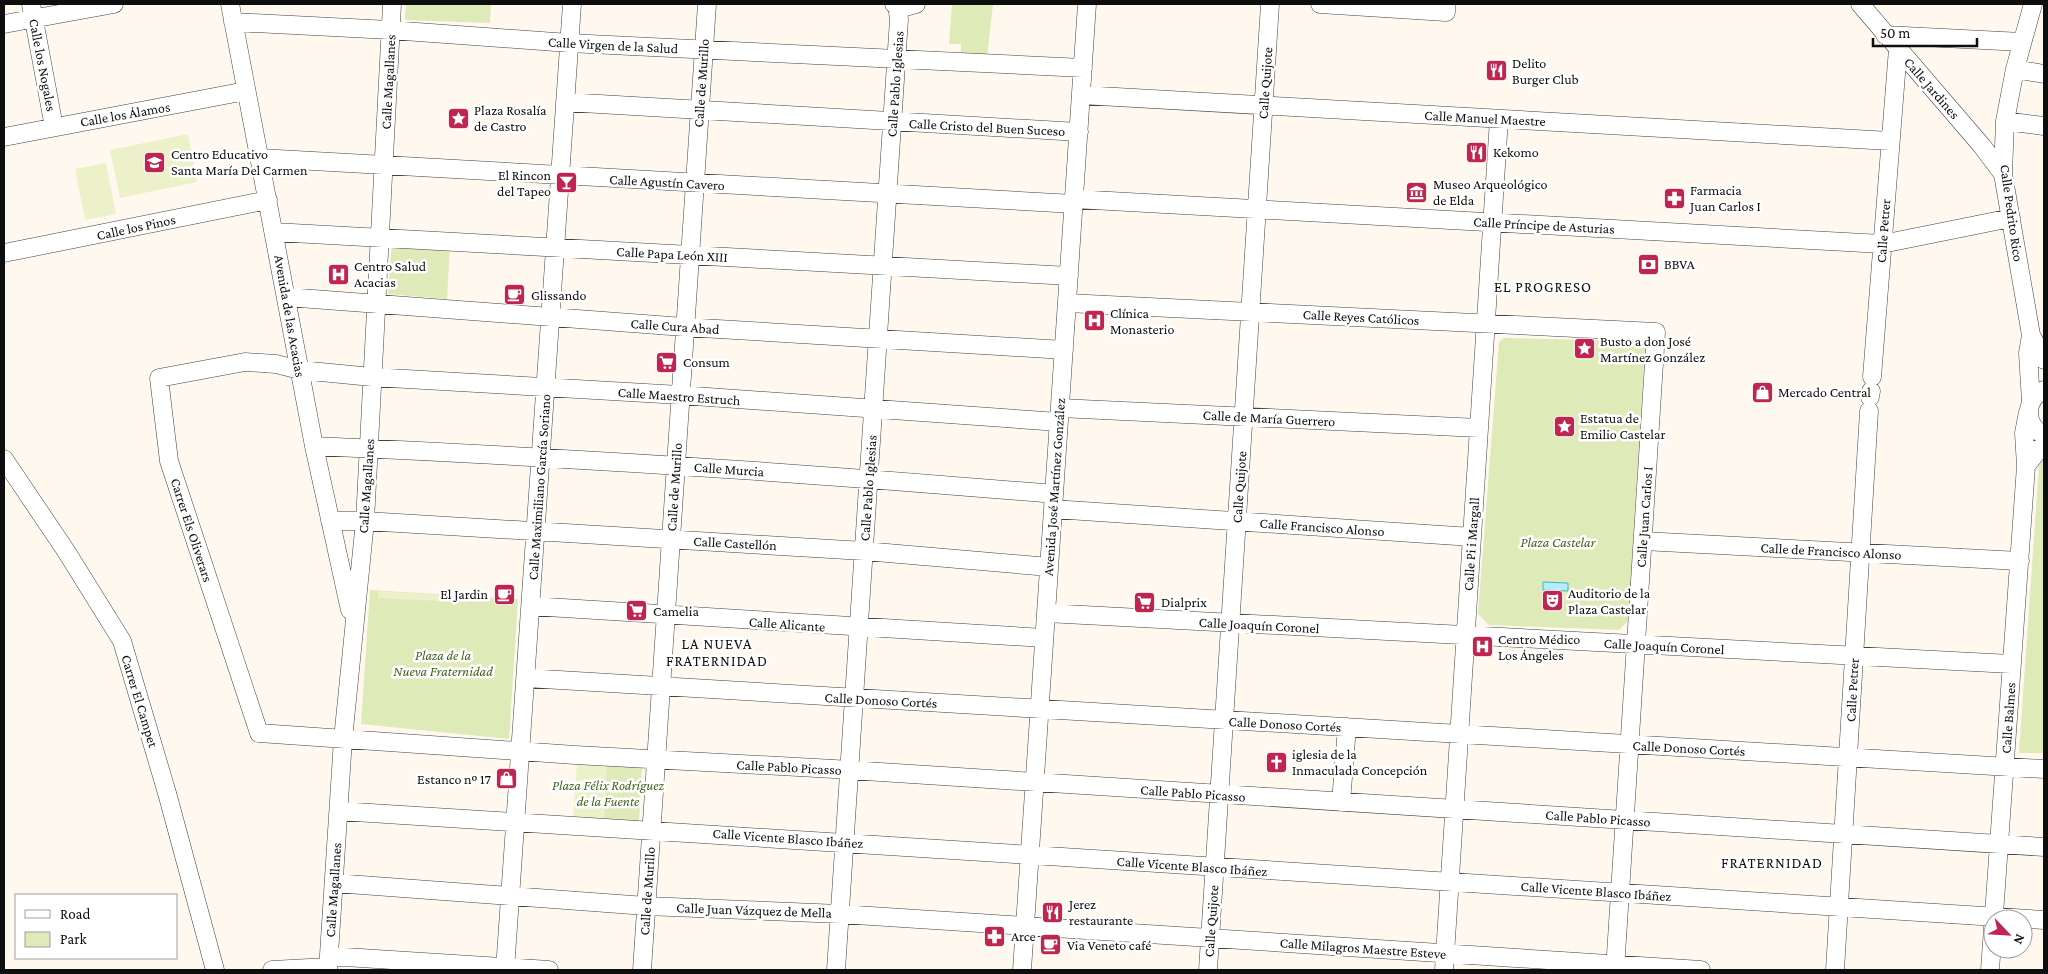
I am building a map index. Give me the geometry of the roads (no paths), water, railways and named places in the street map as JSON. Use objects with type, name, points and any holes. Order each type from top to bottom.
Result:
[{"type":"street","points":[[4,24],[33,11],[114,4]]},
{"type":"street","name":"Avenida de las Acacias","points":[[230,4],[314,446],[354,628]]},
{"type":"street","name":"Calle Magallanes","points":[[328,965],[343,739],[365,521],[392,4]]},
{"type":"street","name":"Calle Maximiliano García Soriano","points":[[505,969],[572,4]]},
{"type":"street","name":"Calle de Murillo","points":[[642,970],[707,4]]},
{"type":"street","points":[[895,5],[904,7],[916,4]]},
{"type":"street","name":"Avenida José Martínez González","points":[[1022,970],[1087,4]]},
{"type":"street","name":"Calle Quijote","points":[[1208,970],[1270,4]]},
{"type":"street","points":[[1320,4],[1446,8]]},
{"type":"street","name":"Calle Jardines","points":[[1860,4],[1982,146],[2003,174]]},
{"type":"street","name":"Calle Pedrito Rico","points":[[2033,4],[2015,69],[2005,120],[2003,174],[2031,335],[2044,360]]},
{"type":"street","name":"Calle Pablo Iglesias","points":[[836,970],[897,59],[899,19],[895,5]]},
{"type":"street","name":"Calle los Nogales","points":[[33,11],[54,127]]},
{"type":"street","name":"Calle Virgen de la Salud","points":[[233,22],[390,30],[569,43],[1083,68]]},
{"type":"street","points":[[1885,35],[2022,42]]},
{"type":"street","name":"Calle Petrer","points":[[1835,970],[1870,394],[1898,49]]},
{"type":"street","points":[[1894,86],[1915,69]]},
{"type":"street","points":[[2015,69],[2044,74]]},
{"type":"street","name":"Calle los Álamos","points":[[4,137],[246,91]]},
{"type":"street","name":"Calle Manuel Maestre","points":[[1081,95],[1890,141]]},
{"type":"street","name":"Calle Cristo del Buen Suceso","points":[[565,102],[1079,132]]},
{"type":"street","name":"Calle Pi i Margall","points":[[1444,962],[1499,119]]},
{"type":"street","points":[[2005,120],[2044,126]]},
{"type":"street","name":"Calle Agustín Cavero","points":[[260,158],[694,184],[1074,202]]},
{"type":"street","name":"Calle los Pinos","points":[[4,253],[268,200]]},
{"type":"street","name":"Calle Príncipe de Asturias","points":[[1074,202],[1256,209],[1882,244],[2011,218]]},
{"type":"street","name":"Calle Papa León XIII","points":[[274,232],[380,236],[555,248],[1069,276]]},
{"type":"street","name":"Calle Cura Abad","points":[[286,297],[684,327],[1064,350]]},
{"type":"street","name":"Calle Reyes Católicos","points":[[1067,302],[1656,332]]},
{"type":"street","name":"Calle Juan Carlos I","points":[[1615,967],[1656,332]]},
{"type":"street","name":"Calle Pedrito Rico","points":[[2030,407],[2028,353],[2031,335]]},
{"type":"street","name":"Carrer Els Oliverars","points":[[300,370],[276,364],[245,362],[159,378],[169,460],[259,733],[343,739]]},
{"type":"street","name":"Calle Maestro Estruch","points":[[300,370],[372,378],[680,395],[873,410],[1059,415]]},
{"type":"street","points":[[2044,390],[2030,407],[2031,424],[2044,435]]},
{"type":"street","name":"Calle Balmes","points":[[1994,909],[2020,561],[2026,466],[2024,433],[2030,407]]},
{"type":"street","name":"Calle de María Guerrero","points":[[1059,415],[1243,417],[1479,428]]},
{"type":"street","points":[[2026,466],[2044,444]]},
{"type":"street","name":"Calle Murcia","points":[[314,446],[541,457],[869,478],[1053,502]]},
{"type":"street","name":"Carrer El Campet","points":[[4,459],[66,551],[122,641],[167,793],[215,970]]},
{"type":"street","name":"Calle Francisco Alonso","points":[[1053,502],[1236,521],[1472,537]]},
{"type":"street","name":"Calle Castellón","points":[[330,521],[365,521],[864,551],[1049,567]]},
{"type":"street","name":"Calle de Francisco Alonso","points":[[1643,541],[2020,561]]},
{"type":"street","name":"Calle Alicante","points":[[530,606],[859,628],[1044,638]]},
{"type":"street","name":"Calle Joaquín Coronel","points":[[1046,613],[2012,664]]},
{"type":"street","name":"Calle Donoso Cortés","points":[[526,678],[2044,769]]},
{"type":"street","points":[[1341,802],[1346,727]]},
{"type":"street","name":"Calle Pablo Picasso","points":[[343,739],[2044,846]]},
{"type":"street","name":"Calle Vicente Blasco Ibáñez","points":[[339,811],[1983,916]]},
{"type":"street","name":"Calle Juan Vázquez de Mella","points":[[334,883],[646,906],[840,914],[1025,926]]},
{"type":"street","name":"Calle Milagros Maestre Esteve","points":[[1025,926],[1210,938],[1444,962],[1701,970]]},
{"type":"street","points":[[272,970],[328,965],[549,970]]},
{"type":"water","points":[[1543,582],[1568,583],[1568,591],[1543,590]]},
{"type":"place","name":"Delito Burger Club","points":[[1496,71]]},
{"type":"place","name":"Plaza Rosalía de Castro","points":[[458,118]]},
{"type":"place","name":"Kekomo","points":[[1477,152]]},
{"type":"place","name":"Centro Educativo Santa María Del Carmen","points":[[155,162]]},
{"type":"place","name":"El Rincon del Tapeo","points":[[567,183]]},
{"type":"place","name":"Museo Arqueológico de Elda","points":[[1417,192]]},
{"type":"place","name":"Farmacia Juan Carlos I","points":[[1674,198]]},
{"type":"place","name":"BBVA","points":[[1648,264]]},
{"type":"place","name":"Centro Salud Acacias","points":[[338,274]]},
{"type":"place","name":"Glissando","points":[[515,295]]},
{"type":"place","name":"Clínica Monasterio","points":[[1094,321]]},
{"type":"place","name":"Busto a don José Martínez González","points":[[1584,349]]},
{"type":"place","name":"Consum","points":[[667,362]]},
{"type":"place","name":"Mercado Central","points":[[1762,392]]},
{"type":"place","name":"Estatua de Emilio Castelar","points":[[1564,426]]},
{"type":"place","name":"El Jardin","points":[[504,594]]},
{"type":"place","name":"Auditorio de la Plaza Castelar","points":[[1552,601]]},
{"type":"place","name":"Dialprix","points":[[1145,602]]},
{"type":"place","name":"Camelia","points":[[637,611]]},
{"type":"place","name":"Centro Médico Los Ángeles","points":[[1482,647]]},
{"type":"place","name":"iglesia de la Inmaculada Concepción","points":[[1276,762]]},
{"type":"place","name":"Estanco nº 17","points":[[507,779]]},
{"type":"place","name":"Jerez restaurante","points":[[1053,912]]},
{"type":"place","name":"Arce","points":[[995,936]]},
{"type":"place","name":"Via Veneto café","points":[[1051,945]]},
{"type":"district","name":"EL PROGRESO","points":[[1543,287]]},
{"type":"district","name":"LA NUEVA FRATERNIDAD","points":[[717,652]]},
{"type":"district","name":"FRATERNIDAD","points":[[1772,863]]},
{"type":"park label","name":"Plaza Castelar","points":[[1558,542]]},
{"type":"park label","name":"Plaza de la Nueva Fraternidad","points":[[443,664]]},
{"type":"park label","name":"Plaza Félix Rodríguez de la Fuente","points":[[608,794]]}]
